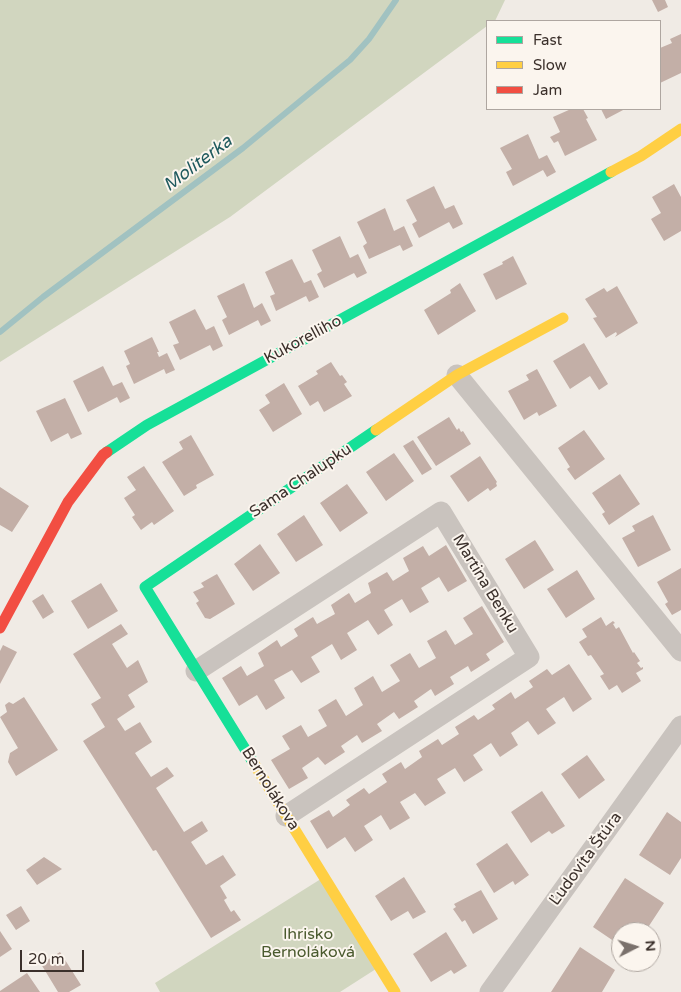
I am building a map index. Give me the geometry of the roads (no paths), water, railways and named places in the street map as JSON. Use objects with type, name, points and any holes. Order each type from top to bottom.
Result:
[{"type":"street","name":"Kukorelliho","points":[[0,628],[68,502],[103,455],[147,425],[641,156],[681,129]]},
{"type":"street","name":"Sama Chalupku","points":[[145,586],[457,375],[563,318]]},
{"type":"street","points":[[457,375],[681,651]]},
{"type":"street","name":"Martina Benku","points":[[196,671],[441,512],[529,657],[286,816]]},
{"type":"street","name":"Bernolákova","points":[[145,586],[395,992]]},
{"type":"street","name":"Ľudovíta Štúra","points":[[490,992],[681,726]]},
{"type":"waterway","name":"Moliterka","points":[[0,332],[43,297],[243,148],[350,60],[369,39],[396,0]]},
{"type":"park label","name":"Ihrisko Bernoláková","points":[[308,944]]}]
